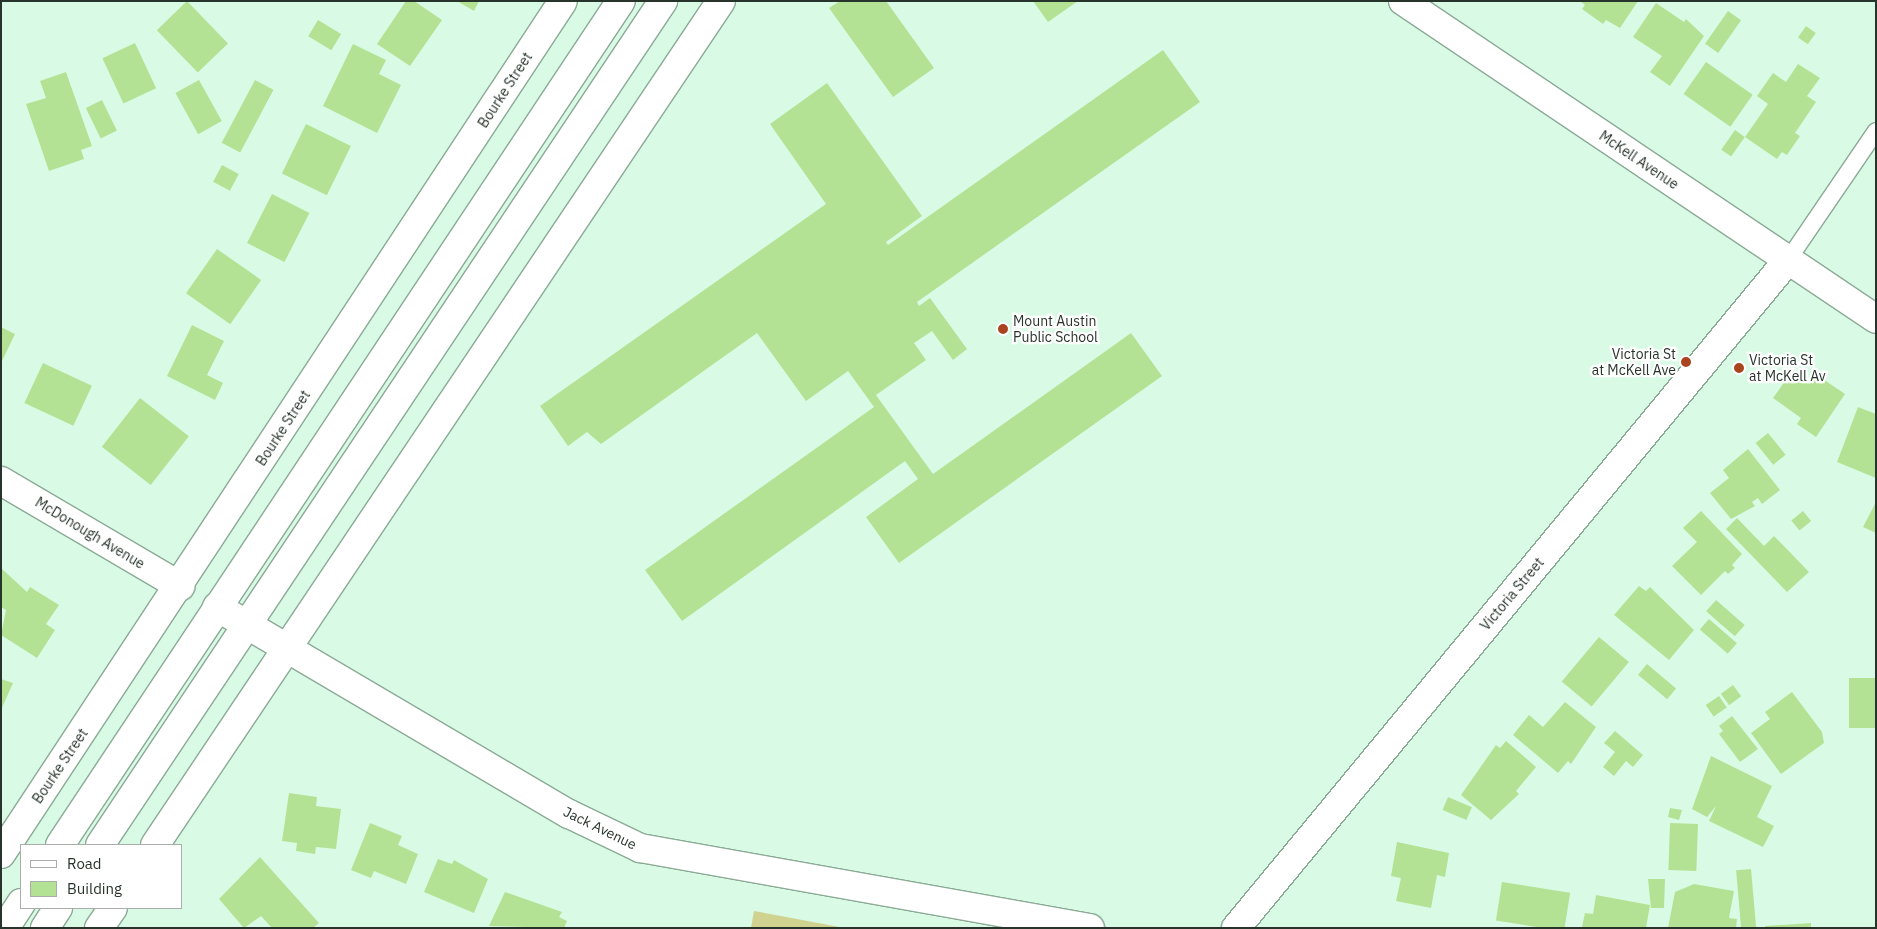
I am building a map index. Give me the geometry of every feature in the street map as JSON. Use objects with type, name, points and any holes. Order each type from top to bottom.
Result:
[{"type":"street","name":"Bourke Street","points":[[1,854],[180,586],[564,1]]},
{"type":"street","points":[[61,844],[621,1]]},
{"type":"street","points":[[101,844],[663,1]]},
{"type":"street","points":[[156,844],[288,650],[721,1]]},
{"type":"street","name":"McKell Avenue","points":[[1403,1],[1876,319]]},
{"type":"street","name":"Victoria Street","points":[[1236,928],[1788,260]]},
{"type":"street","name":"McDonough Avenue","points":[[1,481],[180,586]]},
{"type":"street","name":"Jack Avenue","points":[[217,607],[569,814],[640,848],[1090,928]]},
{"type":"street","points":[[5,928],[20,905]]},
{"type":"street","points":[[45,928],[57,909]]},
{"type":"street","points":[[99,928],[111,909]]},
{"type":"lane","points":[[1788,260],[1876,131]]},
{"type":"green space","points":[[754,911],[845,928],[751,928]]},
{"type":"building","points":[[187,1],[228,43],[198,73],[157,30]]},
{"type":"building","points":[[406,1],[414,1],[442,20],[410,66],[377,44]]},
{"type":"building","points":[[457,1],[479,1],[474,11]]},
{"type":"building","points":[[840,1],[886,1],[934,68],[893,97],[829,8]]},
{"type":"building","points":[[1033,1],[1078,1],[1048,22]]},
{"type":"building","points":[[1580,1],[1638,1],[1620,28],[1606,20],[1603,24],[1582,9],[1585,5]]},
{"type":"building","points":[[1656,3],[1684,22],[1686,19],[1704,36],[1670,86],[1650,72],[1662,56],[1633,37]]},
{"type":"building","points":[[1728,11],[1741,20],[1718,53],[1705,44]]},
{"type":"building","points":[[318,20],[341,34],[331,50],[308,36]]},
{"type":"building","points":[[1806,26],[1816,33],[1808,44],[1798,37]]},
{"type":"building","points":[[135,43],[156,88],[124,104],[102,58]]},
{"type":"building","points":[[353,44],[386,60],[379,74],[401,85],[377,133],[323,106]]},
{"type":"building","points":[[1163,50],[1200,102],[917,302],[919,306],[930,298],[967,349],[953,360],[932,331],[914,343],[926,360],[876,395],[933,474],[1131,333],[1162,376],[899,563],[866,517],[918,479],[905,461],[682,621],[645,570],[874,407],[848,371],[806,401],[757,333],[601,444],[587,432],[568,446],[540,406],[826,204],[770,124],[827,83],[922,216],[886,242],[888,245]]},
{"type":"building","points":[[1706,62],[1753,95],[1730,127],[1684,94]]},
{"type":"building","points":[[1798,64],[1820,78],[1807,96],[1816,102],[1795,133],[1800,136],[1787,155],[1782,152],[1777,159],[1745,137],[1768,104],[1757,96],[1773,73],[1786,82]]},
{"type":"building","points":[[66,72],[92,146],[81,150],[84,159],[49,171],[26,104],[46,98],[40,81]]},
{"type":"building","points":[[199,80],[222,121],[198,134],[175,93]]},
{"type":"building","points":[[255,80],[274,90],[240,153],[222,143]]},
{"type":"building","points":[[102,100],[117,131],[101,138],[86,108]]},
{"type":"building","points":[[306,124],[351,146],[327,195],[282,173]]},
{"type":"building","points":[[1735,130],[1745,137],[1731,157],[1721,150]]},
{"type":"building","points":[[222,165],[239,174],[230,191],[213,182]]},
{"type":"building","points":[[272,194],[309,213],[284,262],[247,243]]},
{"type":"building","points":[[217,249],[261,280],[230,324],[186,293]]},
{"type":"building","points":[[192,325],[224,341],[207,375],[223,383],[215,400],[167,376]]},
{"type":"building","points":[[1,327],[15,334],[1,363]]},
{"type":"building","points":[[43,363],[92,386],[73,426],[24,403]]},
{"type":"building","points":[[1793,370],[1811,383],[1817,375],[1845,394],[1816,437],[1797,424],[1801,418],[1773,398]]},
{"type":"building","points":[[140,398],[189,436],[151,485],[102,447]]},
{"type":"building","points":[[1858,407],[1876,414],[1876,478],[1837,462]]},
{"type":"building","points":[[1768,433],[1786,455],[1773,465],[1756,443]]},
{"type":"building","points":[[1748,449],[1780,490],[1762,504],[1758,498],[1752,502],[1755,506],[1731,519],[1710,493],[1729,478],[1723,470]]},
{"type":"building","points":[[1876,502],[1876,533],[1863,527]]},
{"type":"building","points":[[1701,511],[1742,554],[1732,565],[1735,568],[1728,574],[1725,571],[1701,595],[1672,566],[1697,542],[1683,528]]},
{"type":"building","points":[[1803,511],[1811,521],[1800,531],[1791,520]]},
{"type":"building","points":[[1737,518],[1764,546],[1774,536],[1809,572],[1787,592],[1726,529]]},
{"type":"building","points":[[1,568],[27,592],[30,587],[59,605],[46,624],[55,630],[37,658],[1,635],[6,610],[1,607]]},
{"type":"building","points":[[1639,586],[1646,591],[1650,587],[1694,630],[1669,660],[1614,615]]},
{"type":"building","points":[[1716,600],[1745,625],[1735,636],[1706,611]]},
{"type":"building","points":[[1709,619],[1737,643],[1728,654],[1700,630]]},
{"type":"building","points":[[1599,637],[1629,662],[1592,706],[1562,681]]},
{"type":"building","points":[[1647,664],[1676,688],[1667,699],[1638,675]]},
{"type":"building","points":[[1849,678],[1876,678],[1876,728],[1849,728]]},
{"type":"building","points":[[1,679],[13,683],[1,710]]},
{"type":"building","points":[[1733,685],[1741,696],[1729,705],[1721,694]]},
{"type":"building","points":[[1792,692],[1822,732],[1824,743],[1781,774],[1751,733],[1770,719],[1765,712]]},
{"type":"building","points":[[1719,696],[1727,708],[1714,717],[1706,705]]},
{"type":"building","points":[[1565,702],[1596,727],[1571,764],[1568,761],[1558,773],[1513,735],[1529,715],[1543,727]]},
{"type":"building","points":[[1732,716],[1758,749],[1740,762],[1719,734],[1723,731],[1719,726]]},
{"type":"building","points":[[1615,731],[1643,755],[1633,767],[1626,761],[1614,776],[1603,767],[1615,752],[1604,743]]},
{"type":"building","points":[[1506,741],[1536,767],[1516,791],[1519,794],[1491,820],[1461,795],[1496,745],[1500,748]]},
{"type":"building","points":[[1711,756],[1772,786],[1757,817],[1774,826],[1763,847],[1709,821],[1716,806],[1707,817],[1692,809]]},
{"type":"building","points":[[289,793],[317,797],[316,806],[341,809],[336,849],[316,847],[315,854],[296,851],[297,843],[282,841]]},
{"type":"building","points":[[1448,797],[1472,807],[1466,820],[1443,810]]},
{"type":"building","points":[[1670,808],[1682,810],[1679,820],[1668,817]]},
{"type":"building","points":[[370,823],[402,836],[398,845],[418,854],[406,884],[374,871],[371,878],[351,870]]},
{"type":"building","points":[[1670,823],[1698,824],[1696,871],[1668,870]]},
{"type":"building","points":[[1397,842],[1449,853],[1445,877],[1437,875],[1431,908],[1396,901],[1401,878],[1391,876]]},
{"type":"building","points":[[260,857],[319,923],[313,928],[272,928],[261,916],[244,928],[219,899]]},
{"type":"building","points":[[438,859],[452,864],[454,860],[488,879],[474,913],[424,892]]},
{"type":"building","points":[[1751,869],[1756,928],[1741,928],[1736,870]]},
{"type":"building","points":[[1648,879],[1665,879],[1664,908],[1651,908]]},
{"type":"building","points":[[1502,882],[1570,893],[1565,928],[1543,928],[1496,921]]},
{"type":"building","points":[[1694,884],[1734,891],[1729,918],[1737,919],[1736,928],[1668,928],[1675,892]]},
{"type":"building","points":[[505,892],[562,912],[559,917],[567,921],[564,928],[489,926]]},
{"type":"building","points":[[1596,895],[1650,905],[1646,928],[1582,927],[1585,913],[1593,914]]},
{"type":"building","points":[[1811,923],[1811,928],[1765,928],[1765,926]]},
{"type":"place","name":"Mount Austin Public School","points":[[1003,329]]},
{"type":"place","name":"Victoria St at McKell Ave","points":[[1686,362]]},
{"type":"place","name":"Victoria St at McKell Av","points":[[1739,368]]}]
